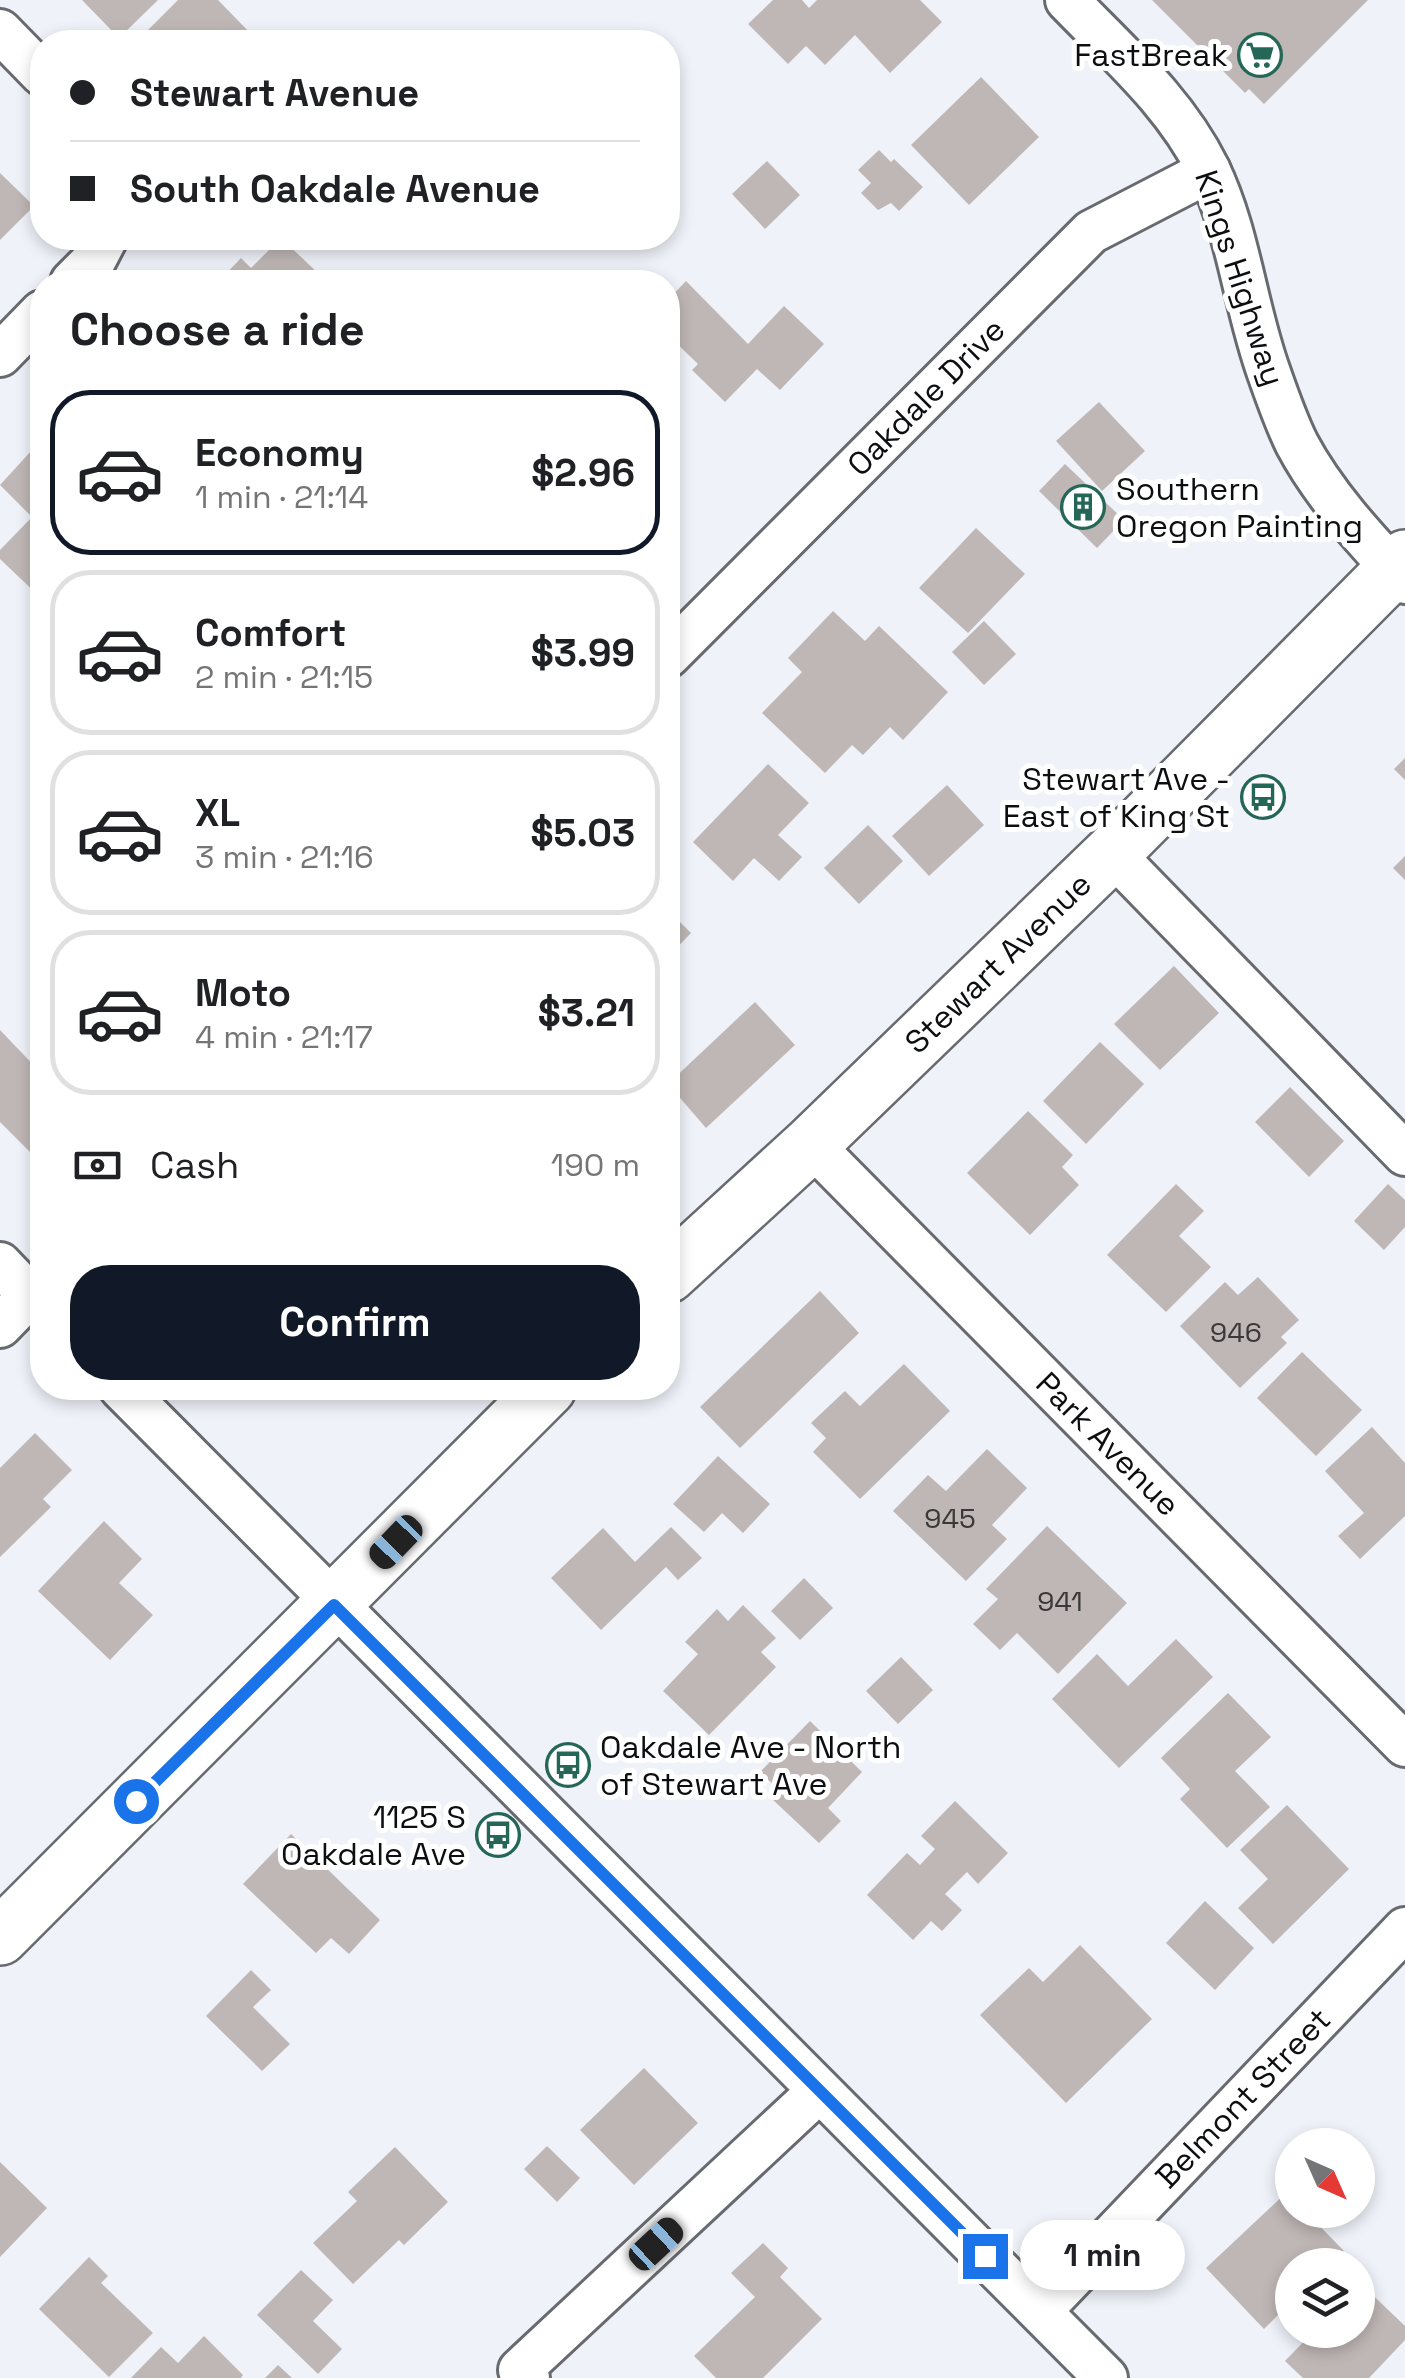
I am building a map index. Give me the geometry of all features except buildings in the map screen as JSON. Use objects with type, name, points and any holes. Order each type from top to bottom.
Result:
[{"type":"main road","name":"Stewart Avenue","points":[[680,1264],[811,1144],[1401,570]]},
{"type":"main road","points":[[0,1937],[536,1400]]},
{"type":"street","name":"Kings Highway","points":[[1067,0],[1161,97],[1186,131],[1209,171],[1268,371],[1298,444],[1348,518],[1401,570]]},
{"type":"street","points":[[0,31],[30,62]]},
{"type":"street","name":"Oakdale Drive","points":[[680,644],[1091,232],[1209,171]]},
{"type":"street","points":[[84,270],[100,250]]},
{"type":"street","points":[[0,356],[30,325]]},
{"type":"street","points":[[1112,853],[1405,1154]]},
{"type":"street","name":"Park Avenue","points":[[811,1144],[1405,1745]]},
{"type":"street","points":[[0,1264],[30,1288]]},
{"type":"street","points":[[0,1326],[30,1302]]},
{"type":"street","points":[[133,1400],[1106,2378]]},
{"type":"street","name":"Belmont Street","points":[[1040,2312],[1405,1929]]},
{"type":"street","points":[[524,2374],[819,2091]]},
{"type":"place","name":"FastBreak","points":[[1260,55]]},
{"type":"place","name":"Southern Oregon Painting","points":[[1083,507]]},
{"type":"place","name":"Stewart Ave - East of King St","points":[[1263,797]]},
{"type":"place","name":"Oakdale Ave - North of Stewart Ave","points":[[568,1765]]},
{"type":"place","name":"1125 S Oakdale Ave","points":[[498,1835]]},
{"type":"route","points":[[136,1801],[334,1605],[985,2256]]}]
